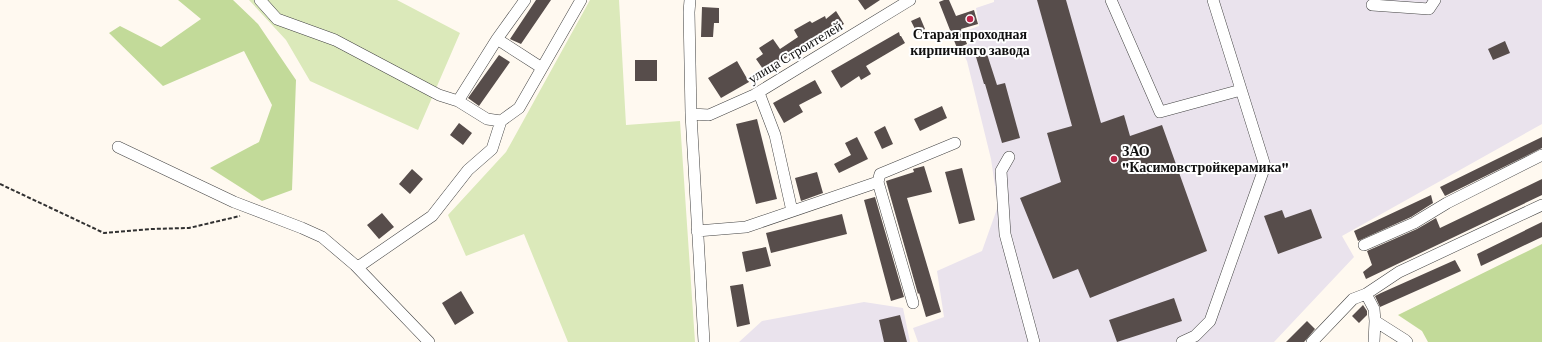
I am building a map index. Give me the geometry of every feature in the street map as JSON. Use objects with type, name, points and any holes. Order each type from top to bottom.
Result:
[{"type":"street","points":[[260,0],[277,19],[336,40],[439,95],[458,101],[487,119],[501,121]]},
{"type":"street","points":[[458,101],[496,39],[525,0]]},
{"type":"street","points":[[690,0],[690,114],[704,342]]},
{"type":"street","name":"улица Строителей","points":[[690,114],[709,115],[759,93],[910,0]]},
{"type":"street","points":[[1111,0],[1160,112],[1241,90]]},
{"type":"street","points":[[1182,342],[1195,336],[1210,320],[1265,166],[1213,0]]},
{"type":"street","points":[[1372,5],[1429,9],[1435,0]]},
{"type":"street","points":[[358,267],[432,216],[468,170],[492,149],[501,121],[519,108],[577,2]]},
{"type":"street","points":[[496,39],[542,68]]},
{"type":"street","points":[[759,93],[775,135],[792,211]]},
{"type":"street","points":[[913,303],[878,182],[880,174],[955,143]]},
{"type":"street","points":[[118,146],[234,202],[322,237],[358,267],[430,342]]},
{"type":"street","points":[[1364,245],[1414,223],[1447,203],[1542,155]]},
{"type":"street","points":[[1009,157],[1001,172],[1005,234],[1034,342]]},
{"type":"street","points":[[697,231],[746,227],[878,182]]},
{"type":"street","points":[[1312,342],[1353,299],[1366,294],[1399,272],[1542,205]]},
{"type":"street","points":[[1366,294],[1374,309],[1374,342]]},
{"type":"street","points":[[1375,321],[1407,342]]},
{"type":"path","points":[[0,184],[104,233],[151,229],[189,228],[259,212]]},
{"type":"shaded area","points":[[994,0],[1542,0],[1542,124],[1342,236],[1354,257],[1274,342],[918,342],[913,328],[944,317],[937,271],[982,251],[998,206],[991,159],[967,61],[961,50],[971,42],[968,30],[979,26],[976,8],[994,2]]},
{"type":"shaded area","points":[[864,302],[903,308],[910,342],[739,342],[762,321]]},
{"type":"green space","points":[[178,0],[233,0],[258,24],[296,80],[292,190],[262,201],[210,168],[259,142],[272,105],[244,51],[163,86],[109,33],[120,26],[161,47],[201,19]]},
{"type":"green space","points":[[249,0],[397,0],[460,33],[418,130],[310,81],[286,40]]},
{"type":"green space","points":[[590,0],[619,0],[626,125],[680,121],[695,342],[568,342],[524,234],[466,256],[448,215],[506,152]]},
{"type":"green space","points":[[1542,244],[1542,342],[1428,342],[1422,331],[1398,315]]},
{"type":"building","points":[[536,0],[551,0],[521,44],[510,39]]},
{"type":"building","points":[[858,0],[880,0],[865,10]]},
{"type":"building","points":[[949,0],[956,16],[974,10],[978,24],[961,29],[967,44],[957,48],[939,2]]},
{"type":"building","name":"ЗАО \"Касимовстройкерамика\"","points":[[1037,0],[1066,0],[1101,123],[1124,115],[1130,136],[1162,125],[1207,251],[1090,298],[1078,269],[1053,279],[1020,198],[1061,182],[1047,133],[1072,126]]},
{"type":"building","points":[[702,7],[719,8],[719,23],[714,23],[713,37],[701,37]]},
{"type":"building","points":[[836,11],[844,24],[833,32],[804,48],[803,47],[765,72],[756,59],[763,54],[759,48],[773,39],[780,49],[798,37],[794,30],[810,21],[812,23],[825,16],[826,19]]},
{"type":"building","points":[[920,17],[925,29],[917,33],[911,21]]},
{"type":"building","points":[[899,32],[905,43],[866,66],[871,74],[861,80],[859,76],[841,88],[831,71]]},
{"type":"building","points":[[1505,41],[1510,53],[1493,60],[1488,49]]},
{"type":"building","points":[[987,54],[997,85],[1005,83],[1020,138],[1002,143],[976,57]]},
{"type":"building","points":[[499,55],[510,62],[479,106],[468,98]]},
{"type":"building","points":[[635,60],[657,60],[657,81],[635,81]]},
{"type":"building","points":[[737,61],[749,82],[721,98],[708,78]]},
{"type":"building","points":[[815,80],[822,93],[799,105],[803,112],[784,123],[773,103]]},
{"type":"building","points":[[942,106],[947,118],[920,131],[914,119]]},
{"type":"building","points":[[757,119],[777,199],[756,204],[736,124]]},
{"type":"building","points":[[459,123],[472,133],[463,145],[450,135]]},
{"type":"building","points":[[885,126],[893,144],[882,149],[874,132]]},
{"type":"building","points":[[857,137],[868,159],[839,173],[834,164],[851,155],[845,143]]},
{"type":"building","points":[[1542,137],[1542,148],[1445,196],[1440,187]]},
{"type":"building","points":[[924,166],[932,192],[907,198],[941,312],[926,317],[886,181],[914,172],[913,169]]},
{"type":"building","points":[[962,168],[975,220],[959,224],[945,172]]},
{"type":"building","points":[[412,169],[423,179],[410,194],[399,184]]},
{"type":"building","points":[[817,172],[823,193],[801,201],[795,178]]},
{"type":"building","points":[[1542,179],[1542,195],[1366,279],[1363,272],[1372,265],[1367,251],[1417,229],[1436,218],[1440,228]]},
{"type":"building","points":[[1431,195],[1433,203],[1411,217],[1358,241],[1354,231]]},
{"type":"building","points":[[875,197],[904,297],[891,301],[864,200]]},
{"type":"building","points":[[1311,209],[1322,238],[1278,254],[1264,216],[1282,210],[1285,218]]},
{"type":"building","points":[[382,213],[394,227],[379,239],[367,225]]},
{"type":"building","points":[[842,214],[847,234],[771,253],[766,233]]},
{"type":"building","points":[[1542,222],[1542,237],[1481,266],[1477,254]]},
{"type":"building","points":[[766,247],[771,266],[746,272],[742,252]]},
{"type":"building","points":[[1455,260],[1461,271],[1380,307],[1375,296]]},
{"type":"building","points":[[743,284],[750,324],[737,327],[730,286]]},
{"type":"building","points":[[461,291],[474,313],[455,325],[442,303]]},
{"type":"building","points":[[1174,298],[1182,321],[1117,342],[1109,320]]},
{"type":"building","points":[[1363,305],[1367,311],[1367,315],[1359,323],[1352,316]]},
{"type":"building","points":[[900,315],[907,342],[884,342],[879,320]]},
{"type":"building","points":[[1307,321],[1315,329],[1304,342],[1286,342]]},
{"type":"place","name":"Старая проходная кирпичного завода","points":[[970,19]]},
{"type":"place","name":"ЗАО \"Касимовстройкерамика\"","points":[[1114,159]]}]
